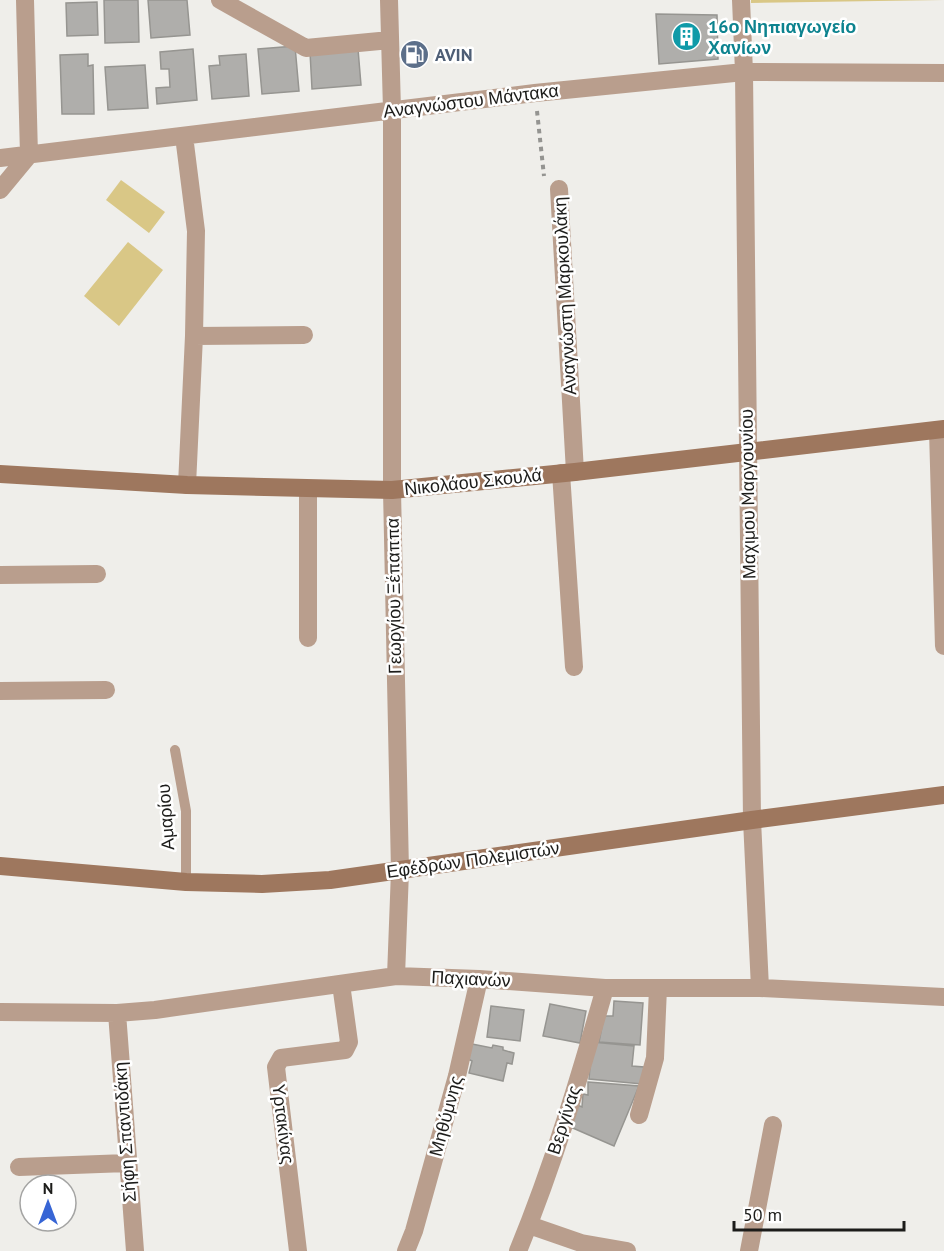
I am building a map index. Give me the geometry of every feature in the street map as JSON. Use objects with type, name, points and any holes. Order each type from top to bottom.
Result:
[{"type":"street","points":[[0,190],[29,155],[25,0]]},
{"type":"street","points":[[220,0],[306,48],[390,40]]},
{"type":"street","name":"Γεωργίου Ξέπαππα","points":[[389,0],[392,110],[392,490],[400,871],[396,976]]},
{"type":"street","name":"Μαχιμου Mαργουνίου","points":[[741,0],[744,72],[752,820],[760,988]]},
{"type":"street","name":"Αναγνώστου Μάντακα","points":[[0,158],[535,93],[744,72],[944,73]]},
{"type":"street","points":[[184,136],[196,231],[187,485]]},
{"type":"street","name":"Αναγνώστη Μαρκουλάκη","points":[[560,189],[574,667]]},
{"type":"street","points":[[194,336],[304,335]]},
{"type":"street","points":[[941,430],[944,646]]},
{"type":"street","name":"Νικολάου Σκουλά","points":[[0,474],[187,485],[392,490],[941,430]]},
{"type":"street","points":[[308,489],[308,638]]},
{"type":"street","points":[[0,575],[97,574]]},
{"type":"street","points":[[0,691],[106,690]]},
{"type":"street","name":"Εφέδρων Πολεμιστών","points":[[0,866],[186,882],[262,884],[330,880],[944,795]]},
{"type":"street","name":"Παχιανών","points":[[0,1012],[155,1010],[396,976],[604,988],[760,988],[944,997]]},
{"type":"street","name":"Μηθύμνης","points":[[406,1251],[414,1231],[457,1076],[479,979]]},
{"type":"street","name":"Υρτακίνας","points":[[298,1251],[276,1066],[280,1058],[345,1050],[350,1042],[341,984]]},
{"type":"street","name":"Βεργίνας","points":[[518,1251],[529,1225],[574,1090],[604,988]]},
{"type":"street","points":[[639,1114],[655,1058],[658,988]]},
{"type":"street","name":"Σήφη Σπαντιδάκη","points":[[117,1012],[135,1251]]},
{"type":"street","points":[[749,1251],[773,1125]]},
{"type":"street","points":[[19,1167],[127,1163]]},
{"type":"street","points":[[529,1225],[581,1243],[627,1251]]},
{"type":"street","points":[[414,1231],[423,1251]]},
{"type":"lane","name":"Αμαρίου","points":[[175,750],[186,811],[186,882]]},
{"type":"path","name":"Αναγνώστη Μαρκουλάκη","points":[[535,93],[544,179],[560,189]]},
{"type":"shaded area","points":[[751,0],[944,0],[751,3]]},
{"type":"shaded area","points":[[121,180],[165,212],[149,233],[106,200]]},
{"type":"shaded area","points":[[128,242],[163,270],[119,326],[84,296]]},
{"type":"building","points":[[104,0],[138,0],[139,42],[105,43]]},
{"type":"building","points":[[148,0],[187,0],[190,35],[151,38]]},
{"type":"building","points":[[97,2],[98,35],[67,36],[66,3]]},
{"type":"building","name":"16ο Νηπιαγωγείο Χανίων","points":[[656,14],[717,15],[718,59],[659,64]]},
{"type":"building","points":[[295,46],[299,91],[262,94],[258,49]]},
{"type":"building","points":[[193,49],[197,100],[157,104],[156,88],[170,87],[169,69],[161,69],[160,52]]},
{"type":"building","points":[[358,49],[361,85],[312,89],[310,52]]},
{"type":"building","points":[[88,54],[88,66],[93,65],[94,114],[62,114],[60,55]]},
{"type":"building","points":[[246,54],[249,96],[212,99],[209,66],[220,65],[219,56]]},
{"type":"building","points":[[145,65],[148,108],[108,110],[105,67]]},
{"type":"building","points":[[614,1001],[643,1003],[640,1045],[599,1042],[604,1016],[613,1016]]},
{"type":"building","points":[[550,1004],[586,1011],[580,1043],[543,1036]]},
{"type":"building","points":[[491,1006],[524,1010],[520,1041],[487,1037]]},
{"type":"building","points":[[592,1042],[634,1046],[632,1066],[644,1067],[642,1084],[589,1079]]},
{"type":"building","points":[[472,1044],[492,1048],[493,1045],[503,1047],[503,1050],[514,1053],[512,1064],[507,1063],[503,1081],[469,1073],[472,1061],[468,1059]]},
{"type":"building","points":[[588,1082],[639,1086],[614,1146],[566,1125],[575,1104],[582,1107],[583,1094],[588,1095]]},
{"type":"place","name":"16ο Νηπιαγωγείο Χανίων","points":[[687,37]]},
{"type":"place","name":"AVIN","points":[[414,55]]}]
